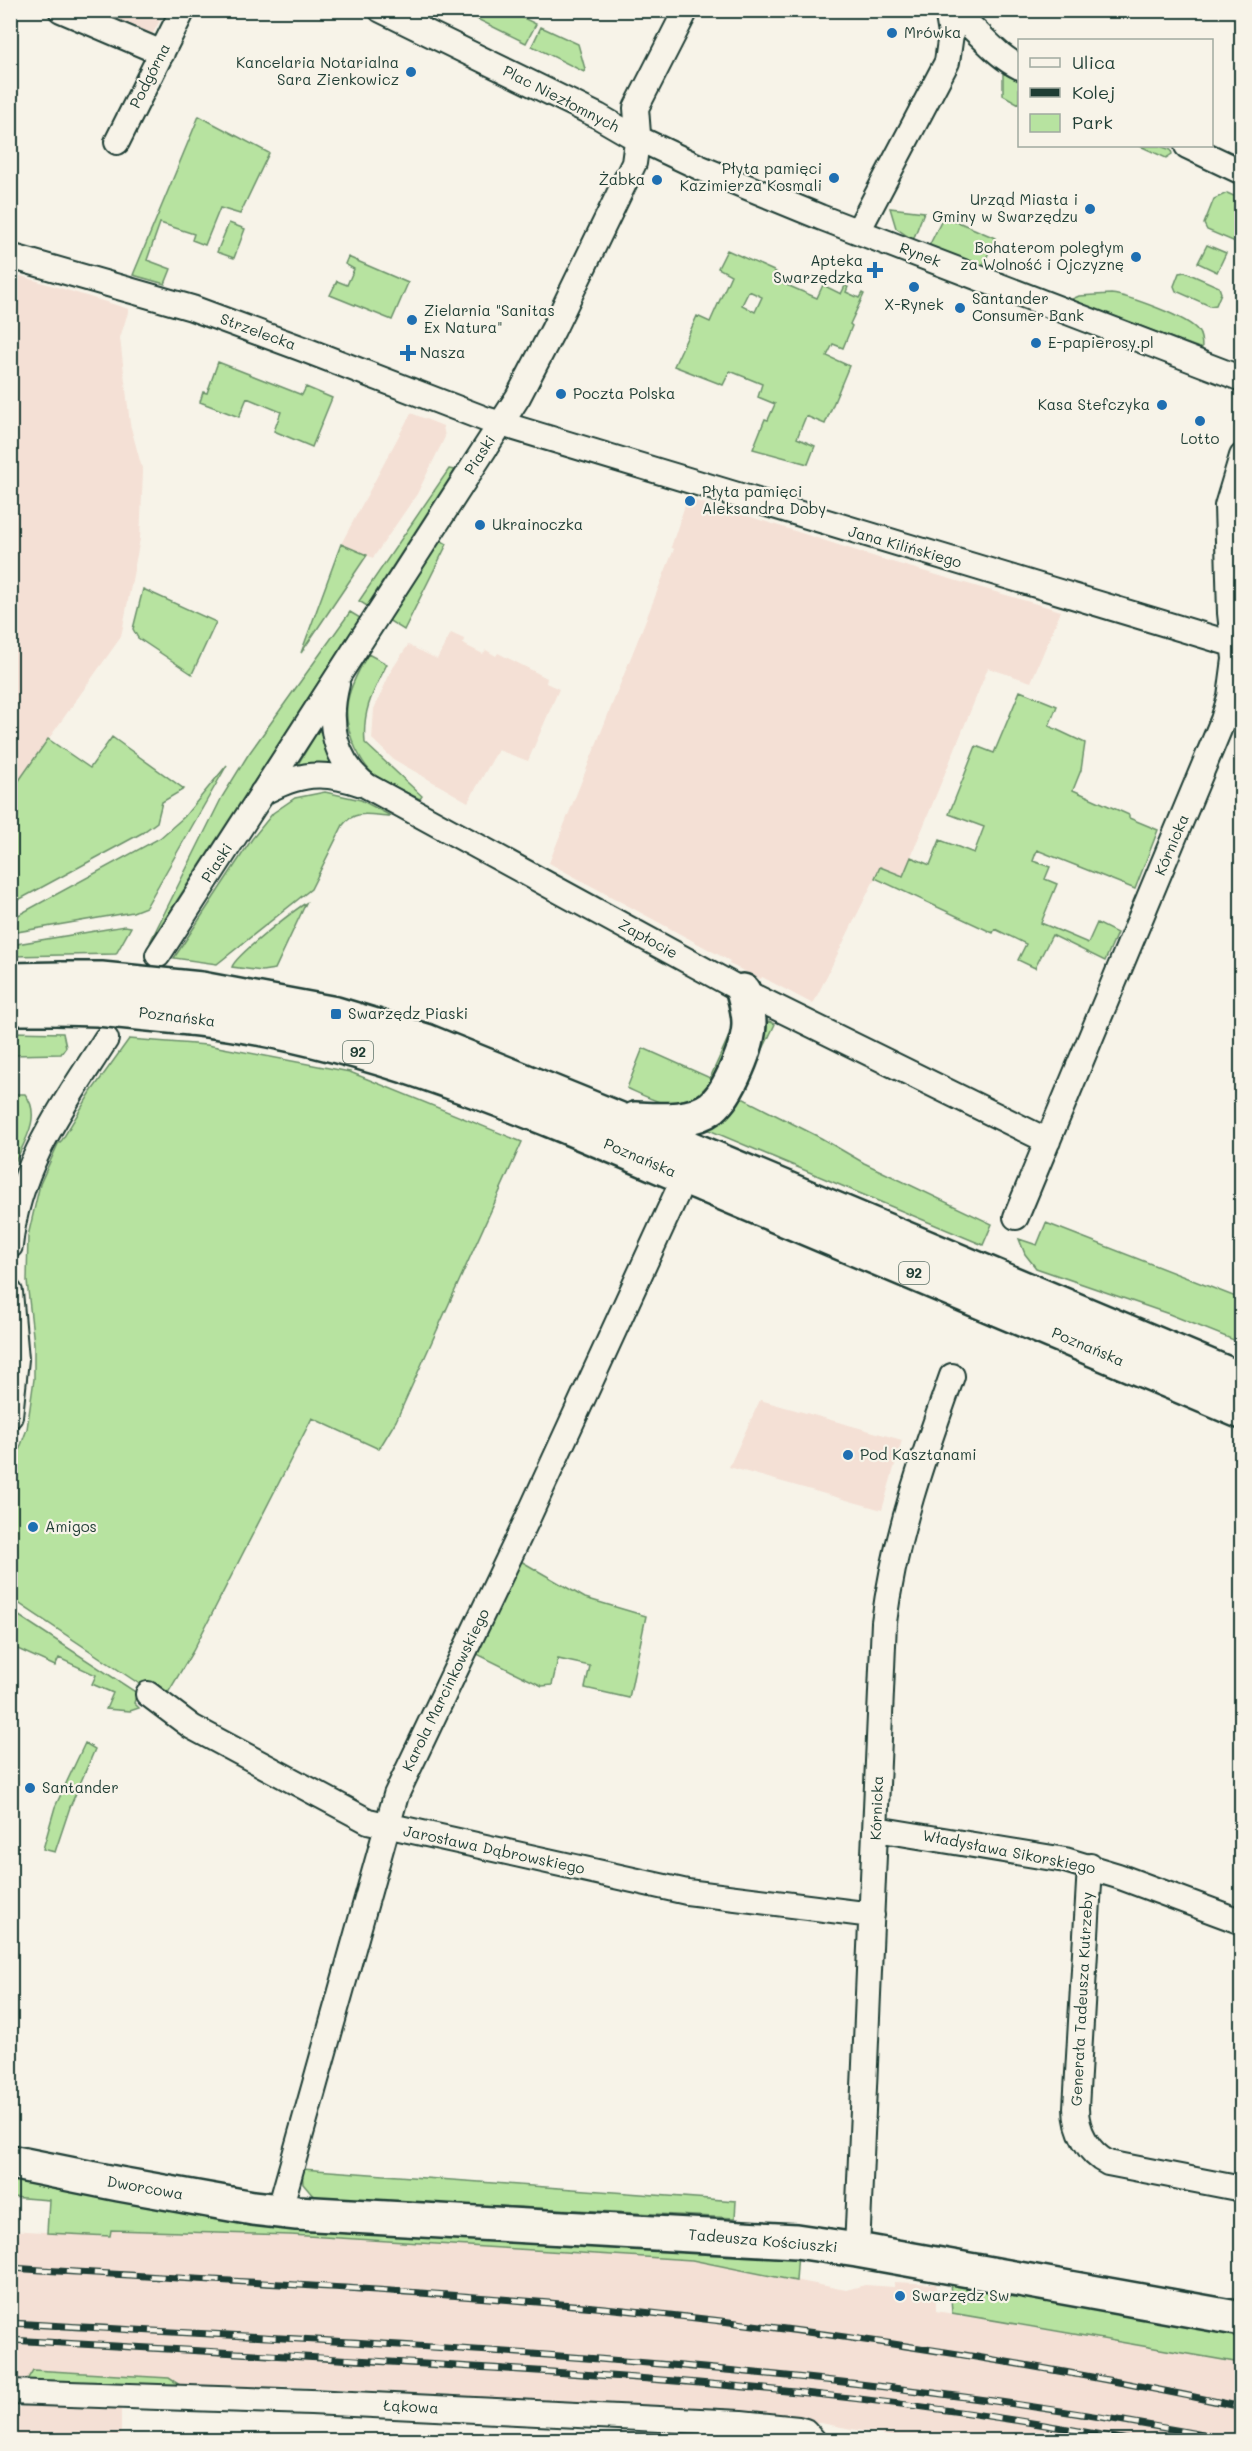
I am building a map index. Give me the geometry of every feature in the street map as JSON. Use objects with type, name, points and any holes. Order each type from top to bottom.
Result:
[{"type":"main road","name":"Poznańska","points":[[10,980],[117,1011],[195,1003],[336,1014],[426,1041],[1242,1380]]},
{"type":"main road","points":[[616,1118],[681,1119],[711,1107],[723,1093],[748,1038],[748,1011],[743,991]]},
{"type":"main road","name":"Poznańska","points":[[10,1008],[59,994]]},
{"type":"main road","name":"Poznańska","points":[[195,1003],[402,1065],[455,1084],[587,1136],[1242,1412]]},
{"type":"main road","name":"Dworcowa","points":[[10,2162],[279,2212]]},
{"type":"main road","name":"Tadeusza Kościuszki","points":[[279,2212],[774,2239],[857,2250],[1242,2319]]},
{"type":"street","points":[[61,10],[162,53]]},
{"type":"street","name":"Podgórna","points":[[117,142],[183,10]]},
{"type":"street","name":"Plac Niezłomnych","points":[[381,10],[428,20],[638,138]]},
{"type":"street","name":"Plac Niezłomnych","points":[[638,138],[636,108],[686,10]]},
{"type":"street","points":[[638,138],[694,165],[858,231],[947,62],[951,34],[949,10]]},
{"type":"street","points":[[949,10],[970,24],[1003,58],[1018,66]]},
{"type":"street","name":"Piaski","points":[[158,955],[501,424],[540,357],[621,189],[635,158],[638,138]]},
{"type":"street","points":[[1188,147],[1242,172]]},
{"type":"street","name":"Rynek","points":[[858,231],[1242,379]]},
{"type":"street","name":"Strzelecka","points":[[10,256],[192,308],[501,424]]},
{"type":"street","name":"Jana Kilińskiego","points":[[501,424],[1238,646]]},
{"type":"street","name":"Kórnicka","points":[[1016,1217],[1223,720],[1238,646],[1230,613],[1227,515],[1229,497],[1242,456]]},
{"type":"street","name":"Zapłocie","points":[[341,671],[333,703],[334,735],[344,762],[367,786],[743,991],[1048,1141]]},
{"type":"street","points":[[262,793],[284,783],[313,775],[340,777],[367,786]]},
{"type":"street","points":[[10,1246],[20,1193],[35,1154],[106,1039]]},
{"type":"street","name":"Karola Marcinkowskiego","points":[[279,2212],[396,1795],[526,1522],[677,1193]]},
{"type":"street","points":[[10,1292],[16,1359],[10,1416]]},
{"type":"street","name":"Kórnicka","points":[[857,2250],[882,1661],[889,1586],[914,1484],[952,1376]]},
{"type":"street","name":"Jarosława Dąbrowskiego","points":[[148,1694],[192,1727],[356,1816],[386,1826],[687,1892],[872,1915]]},
{"type":"street","name":"Władysława Sikorskiego","points":[[876,1829],[999,1848],[1090,1866],[1242,1922]]},
{"type":"street","name":"Generała Tadeusza Kutrzeby","points":[[1090,1866],[1076,2108],[1078,2127],[1096,2154],[1108,2163],[1242,2189]]},
{"type":"street","name":"Łąkowa","points":[[10,2392],[310,2402],[741,2423],[798,2428],[811,2437]]},
{"type":"shaded area","points":[[83,11],[165,11],[151,37]]},
{"type":"shaded area","points":[[11,273],[129,309],[120,338],[130,424],[143,472],[140,539],[121,637],[11,792]]},
{"type":"shaded area","points":[[411,413],[443,426],[445,437],[417,494],[373,558],[341,544]]},
{"type":"shaded area","points":[[687,499],[1061,611],[1031,682],[988,668],[903,876],[880,868],[813,1004],[762,977],[761,979],[729,964],[730,961],[549,863],[674,549],[671,547]]},
{"type":"shaded area","points":[[451,633],[464,639],[463,644],[483,654],[486,650],[496,656],[498,653],[547,678],[546,683],[559,689],[528,761],[498,750],[468,802],[393,759],[372,739],[374,709],[391,671],[408,645],[437,659]]},
{"type":"shaded area","points":[[760,1400],[902,1440],[882,1510],[729,1467]]},
{"type":"shaded area","points":[[10,2230],[110,2236],[111,2230],[291,2235],[692,2260],[846,2290],[865,2285],[894,2287],[894,2282],[936,2284],[936,2311],[1241,2363],[1241,2440],[910,2440],[794,2418],[684,2407],[677,2411],[454,2395],[282,2386],[262,2392],[186,2389],[169,2378],[33,2370],[27,2380],[18,2380],[18,2373],[10,2372]]},
{"type":"shaded area","points":[[24,2404],[121,2408],[121,2433],[117,2440],[11,2440],[10,2416]]},
{"type":"green space","points":[[488,10],[509,11],[536,24],[526,43],[475,18]]},
{"type":"green space","points":[[541,27],[578,44],[584,72],[532,46]]},
{"type":"green space","points":[[1003,73],[1018,80],[1018,103],[1003,95]]},
{"type":"green space","points":[[199,116],[269,153],[240,214],[220,208],[205,245],[192,240],[194,234],[160,223],[147,260],[171,269],[165,284],[133,275]]},
{"type":"green space","points":[[1142,147],[1163,147],[1171,150],[1172,154],[1166,158]]},
{"type":"green space","points":[[1227,193],[1241,199],[1242,244],[1207,230],[1204,224],[1214,199]]},
{"type":"green space","points":[[890,208],[924,212],[913,240],[896,228]]},
{"type":"green space","points":[[944,216],[995,238],[983,266],[929,246]]},
{"type":"green space","points":[[229,223],[245,229],[234,258],[217,252]]},
{"type":"green space","points":[[1207,245],[1226,253],[1217,272],[1198,263]]},
{"type":"green space","points":[[727,250],[776,272],[773,279],[817,298],[823,285],[841,294],[845,286],[848,287],[846,292],[859,298],[862,293],[864,294],[850,324],[852,326],[843,348],[833,344],[827,356],[849,366],[825,424],[806,416],[797,438],[815,446],[808,464],[753,449],[765,419],[768,420],[775,404],[758,397],[762,384],[730,371],[723,385],[674,366],[697,316],[710,322],[731,275],[718,268]],"holes":[[[749,291],[762,297],[755,312],[742,305]]]},
{"type":"green space","points":[[348,257],[408,283],[392,320],[330,295],[337,281],[347,285],[354,269],[345,264]]},
{"type":"green space","points":[[1185,272],[1219,287],[1221,293],[1216,305],[1210,306],[1176,291],[1174,286],[1179,273]]},
{"type":"green space","points":[[1111,294],[1144,303],[1192,325],[1199,333],[1202,349],[1070,300],[1079,296]]},
{"type":"green space","points":[[218,362],[302,395],[306,387],[332,398],[312,447],[274,431],[281,412],[247,398],[239,417],[200,402],[203,392],[207,393]]},
{"type":"green space","points":[[449,469],[455,470],[367,606],[359,601]]},
{"type":"green space","points":[[440,540],[447,544],[404,630],[388,620]]},
{"type":"green space","points":[[341,544],[367,555],[301,653]]},
{"type":"green space","points":[[143,589],[216,622],[192,674],[138,638],[133,629]]},
{"type":"green space","points":[[350,612],[360,618],[150,942],[222,797],[248,755]]},
{"type":"green space","points":[[368,654],[387,664],[367,711],[365,743],[422,796],[420,799],[371,772],[356,749],[351,736],[347,723],[348,700],[355,678]]},
{"type":"green space","points":[[1020,691],[1057,706],[1049,726],[1085,743],[1081,770],[1073,790],[1158,830],[1135,889],[1037,850],[1033,861],[1050,867],[1045,879],[1057,884],[1041,923],[1088,943],[1097,923],[1117,933],[1105,961],[1052,935],[1035,968],[1018,960],[1026,944],[995,929],[993,933],[875,878],[880,867],[903,876],[911,857],[930,865],[940,840],[974,853],[984,827],[949,814],[976,746],[994,753]]},
{"type":"green space","points":[[318,731],[322,732],[332,764],[299,766],[298,764]]},
{"type":"green space","points":[[112,737],[184,789],[162,802],[157,822],[142,833],[11,904],[11,792],[48,739],[90,768]]},
{"type":"green space","points":[[227,765],[146,907],[133,912],[11,933],[11,919],[160,838],[184,817]]},
{"type":"green space","points":[[325,792],[361,800],[391,816],[365,814],[353,816],[348,820],[343,825],[311,889],[217,964],[174,958],[252,839],[273,813],[295,798]]},
{"type":"green space","points":[[306,903],[275,969],[262,971],[232,967],[253,944]]},
{"type":"green space","points":[[125,926],[131,927],[116,954],[11,956],[11,945]]},
{"type":"green space","points":[[769,1021],[775,1024],[740,1097],[821,1138],[864,1163],[992,1224],[983,1245],[704,1128]]},
{"type":"green space","points":[[733,1027],[732,1040],[713,1082],[691,1100],[684,1103],[667,1104],[627,1088],[643,1048],[710,1078]]},
{"type":"green space","points":[[11,1032],[63,1033],[66,1047],[61,1054],[11,1055]]},
{"type":"green space","points":[[129,1039],[207,1045],[350,1072],[522,1142],[396,1421],[379,1449],[312,1418],[193,1651],[168,1693],[155,1683],[150,1691],[11,1598],[11,1472],[27,1429],[34,1379],[34,1344],[27,1281],[28,1236],[40,1184],[58,1144]]},
{"type":"green space","points":[[11,1094],[25,1094],[30,1103],[32,1122],[11,1171]]},
{"type":"green space","points":[[1046,1223],[1241,1299],[1241,1343],[1169,1314],[1036,1268],[1025,1254],[1019,1239],[1037,1245]]},
{"type":"green space","points":[[519,1560],[585,1598],[646,1616],[629,1698],[585,1688],[590,1666],[558,1659],[552,1685],[542,1686],[475,1653]]},
{"type":"green space","points":[[10,1610],[137,1693],[134,1703],[139,1708],[130,1711],[106,1709],[113,1693],[92,1684],[96,1675],[59,1658],[55,1666],[11,1646]]},
{"type":"green space","points":[[85,1743],[95,1749],[70,1807],[55,1852],[43,1849],[55,1807]]},
{"type":"green space","points":[[302,2169],[736,2201],[735,2218],[314,2197],[303,2184]]},
{"type":"green space","points":[[10,2175],[798,2251],[796,2281],[692,2260],[291,2235],[111,2230],[110,2236],[47,2233],[49,2200],[11,2197]]},
{"type":"green space","points":[[950,2281],[1241,2334],[1241,2363],[952,2313]]},
{"type":"green space","points":[[33,2370],[169,2378],[186,2389],[17,2384],[18,2380],[27,2380]]},
{"type":"railway","points":[[10,2268],[449,2295],[595,2307],[758,2325],[1000,2361],[1242,2407]]},
{"type":"railway","points":[[10,2323],[470,2350],[775,2375],[927,2392],[1078,2414],[1230,2440]]},
{"type":"railway","points":[[10,2340],[555,2372],[720,2385],[884,2402],[1047,2425],[1128,2440]]},
{"type":"place","name":"Mrówka","points":[[892,33]]},
{"type":"place","name":"Kancelaria Notarialna Sara Zienkowicz","points":[[411,72]]},
{"type":"place","name":"Płyta pamięci Kazimierza Kosmali","points":[[834,178]]},
{"type":"place","name":"Żabka","points":[[657,180]]},
{"type":"place","name":"Urząd Miasta i Gminy w Swarzędzu","points":[[1090,209]]},
{"type":"place","name":"Bohaterom poległym za Wolność i Ojczyznę","points":[[1136,257]]},
{"type":"place","name":"Apteka Swarzędzka","points":[[875,270]]},
{"type":"place","name":"X-Rynek","points":[[914,287]]},
{"type":"place","name":"Santander Consumer Bank","points":[[960,308]]},
{"type":"place","name":"Zielarnia \"Sanitas Ex Natura\"","points":[[412,320]]},
{"type":"place","name":"E-papierosy.pl","points":[[1036,343]]},
{"type":"place","name":"Nasza","points":[[408,353]]},
{"type":"place","name":"Poczta Polska","points":[[561,394]]},
{"type":"place","name":"Kasa Stefczyka","points":[[1162,405]]},
{"type":"place","name":"Lotto","points":[[1200,421]]},
{"type":"place","name":"Płyta pamięci Aleksandra Doby","points":[[690,501]]},
{"type":"place","name":"Ukrainoczka","points":[[480,525]]},
{"type":"place","name":"Swarzędz Piaski","points":[[336,1014]]},
{"type":"place","name":"Pod Kasztanami","points":[[848,1455]]},
{"type":"place","name":"Amigos","points":[[33,1527]]},
{"type":"place","name":"Santander","points":[[30,1788]]},
{"type":"place","name":"Swarzędz Sw","points":[[900,2296]]}]
